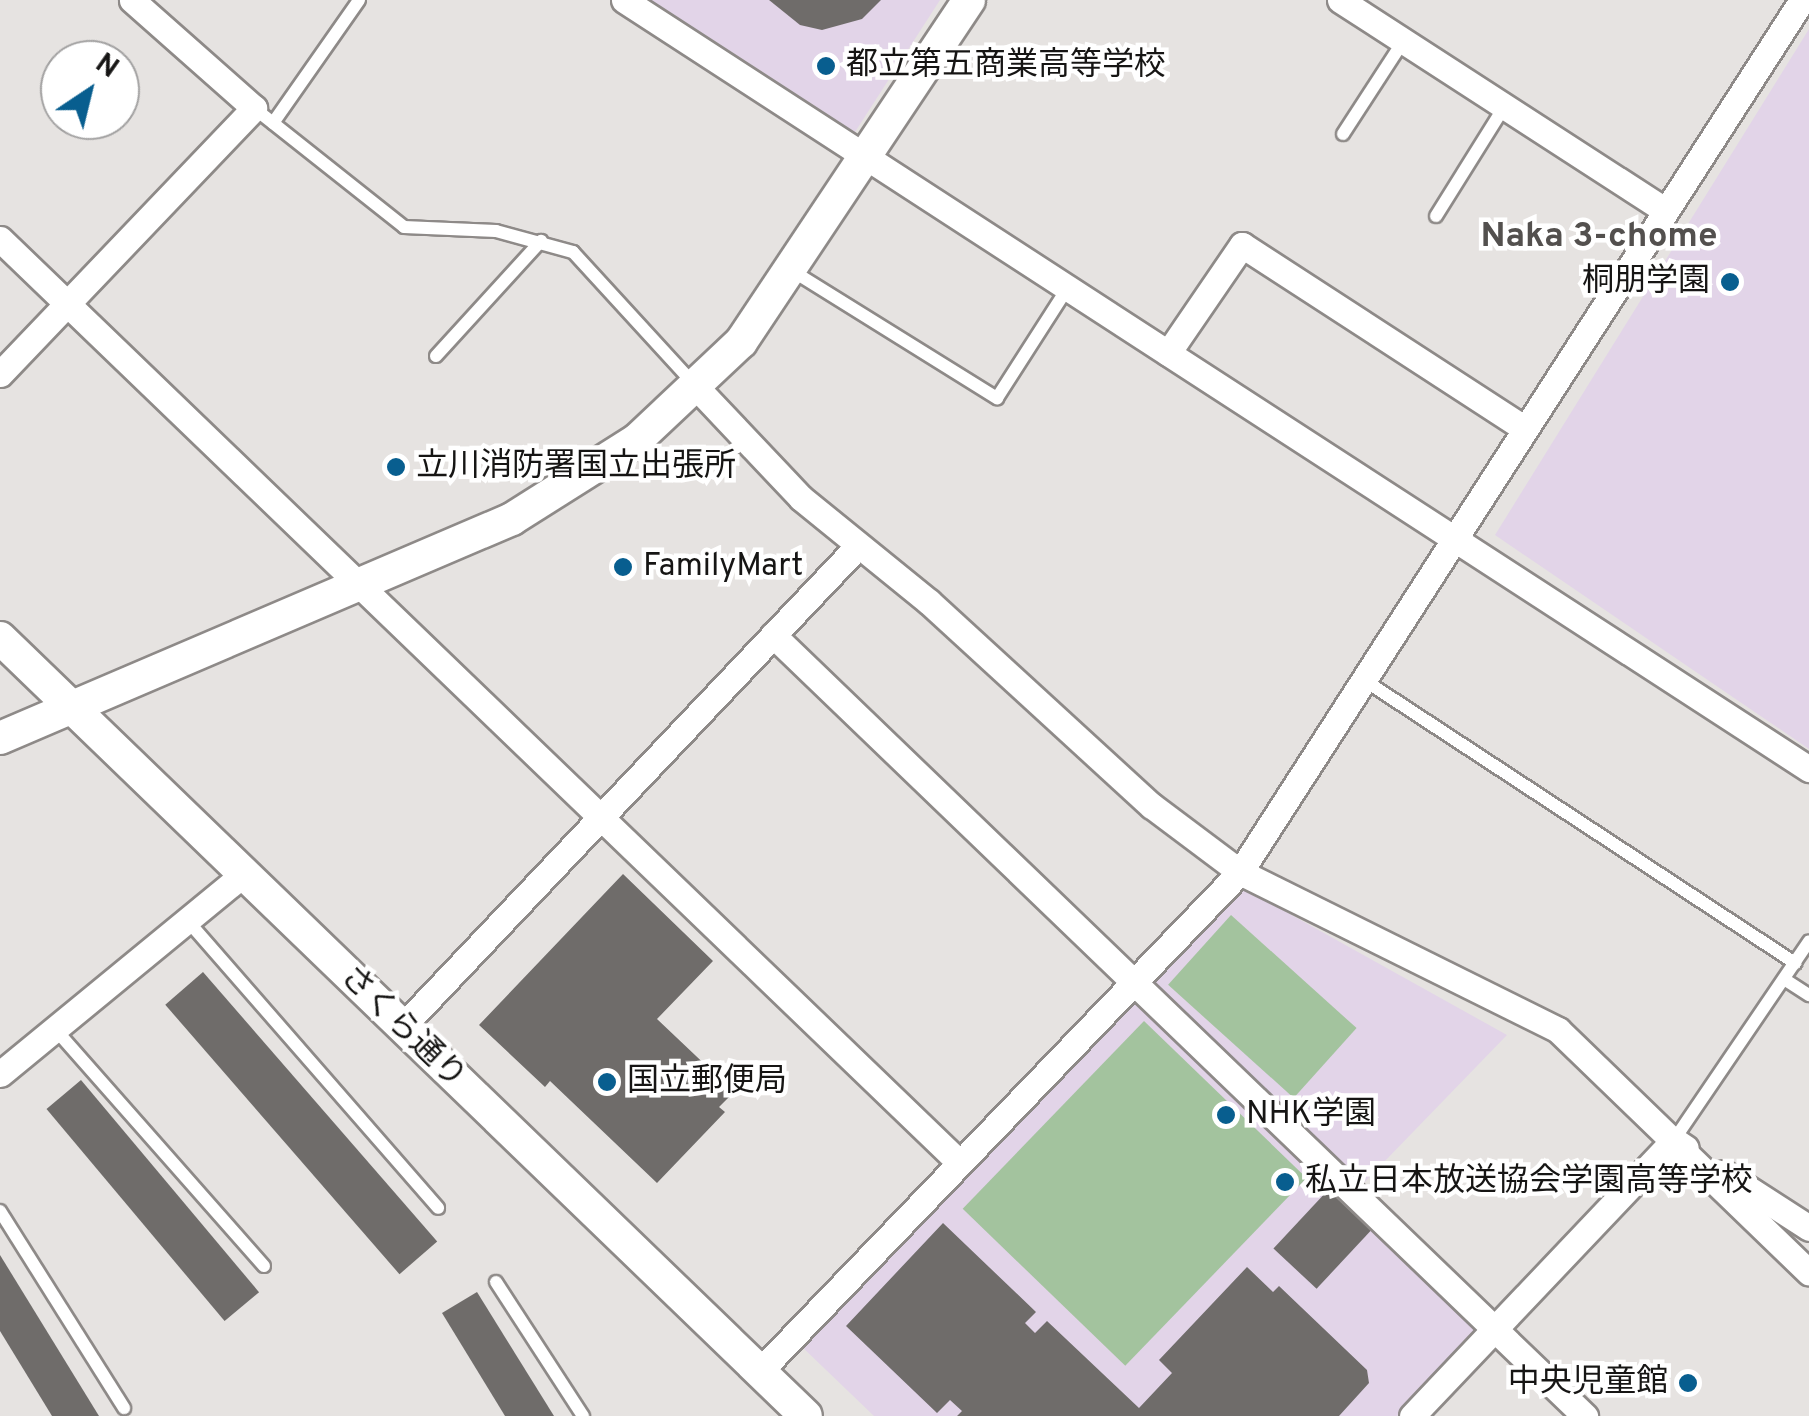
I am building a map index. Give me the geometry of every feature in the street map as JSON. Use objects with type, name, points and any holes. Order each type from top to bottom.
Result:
[{"type":"street","points":[[0,374],[263,116],[132,0]]},
{"type":"street","points":[[624,0],[1809,769]]},
{"type":"street","points":[[0,738],[512,519],[580,481],[698,389],[791,270],[969,0]]},
{"type":"street","points":[[1340,0],[1666,211]]},
{"type":"street","points":[[760,1372],[1240,872],[1802,0]]},
{"type":"street","points":[[0,239],[960,1163]]},
{"type":"street","points":[[1168,353],[1242,245],[1524,428]]},
{"type":"street","points":[[698,389],[801,498],[856,547],[929,602],[1152,806],[1240,872],[1558,1030],[1809,1272]]},
{"type":"street","points":[[401,1028],[856,547]]},
{"type":"street","points":[[774,635],[1584,1416]]},
{"type":"street","name":"さくら通り","points":[[0,638],[76,707],[242,875],[806,1416]]},
{"type":"street","points":[[0,1074],[242,875]]},
{"type":"street","points":[[1674,1140],[1809,1228]]},
{"type":"street","points":[[1412,1416],[1674,1140]]},
{"type":"lane","points":[[359,0],[263,116],[404,227],[496,231],[573,252],[698,389]]},
{"type":"lane","points":[[1343,134],[1404,40]]},
{"type":"lane","points":[[1436,216],[1504,107]]},
{"type":"lane","points":[[436,356],[541,241]]},
{"type":"lane","points":[[791,270],[997,398],[1068,289]]},
{"type":"lane","points":[[1364,680],[1795,963]]},
{"type":"lane","points":[[187,920],[438,1208]]},
{"type":"lane","points":[[1674,1140],[1809,941]]},
{"type":"lane","points":[[1784,979],[1809,995]]},
{"type":"lane","points":[[55,1029],[264,1266]]},
{"type":"lane","points":[[0,1210],[124,1408]]},
{"type":"lane","points":[[496,1282],[583,1416]]},
{"type":"shaded area","name":"都立第五商業高等学校","points":[[651,0],[940,0],[855,132]]},
{"type":"shaded area","name":"桐朋学園","points":[[1809,29],[1809,749],[1495,535]]},
{"type":"shaded area","name":"NHK学園","points":[[1243,888],[1507,1035],[1352,1195],[1486,1326],[1397,1416],[874,1416],[799,1344]]},
{"type":"green space","points":[[1231,915],[1357,1028],[1294,1098],[1168,985]]},
{"type":"green space","points":[[1144,1021],[1307,1178],[1125,1366],[963,1209]]},
{"type":"building","points":[[769,0],[881,0],[862,19],[822,30],[800,25]]},
{"type":"building","points":[[623,874],[713,961],[657,1019],[734,1092],[719,1107],[725,1112],[657,1183],[550,1081],[545,1087],[479,1025]]},
{"type":"building","points":[[203,972],[437,1241],[399,1274],[165,1005]]},
{"type":"building","points":[[81,1080],[259,1292],[225,1321],[47,1109]]},
{"type":"building","points":[[1328,1190],[1371,1230],[1317,1289],[1273,1249]]},
{"type":"building","points":[[943,1223],[1036,1312],[1025,1323],[1035,1333],[1047,1321],[1139,1408],[1172,1373],[1159,1360],[1247,1267],[1273,1292],[1279,1286],[1367,1370],[1369,1383],[1339,1416],[957,1416],[962,1411],[950,1400],[937,1413],[846,1326]]},
{"type":"building","points":[[0,1255],[99,1416],[52,1416],[0,1331]]},
{"type":"building","points":[[477,1292],[554,1416],[505,1416],[442,1313]]},
{"type":"place","name":"都立第五商業高等学校","points":[[826,66]]},
{"type":"place","name":"桐朋学園","points":[[1730,282]]},
{"type":"place","name":"立川消防署国立出張所","points":[[396,467]]},
{"type":"place","name":"FamilyMart","points":[[623,567]]},
{"type":"place","name":"国立郵便局","points":[[607,1082]]},
{"type":"place","name":"NHK学園","points":[[1226,1115]]},
{"type":"place","name":"私立日本放送協会学園高等学校","points":[[1285,1182]]},
{"type":"place","name":"中央児童館","points":[[1688,1383]]},
{"type":"district","name":"Naka 3-chome","points":[[1599,237]]}]
